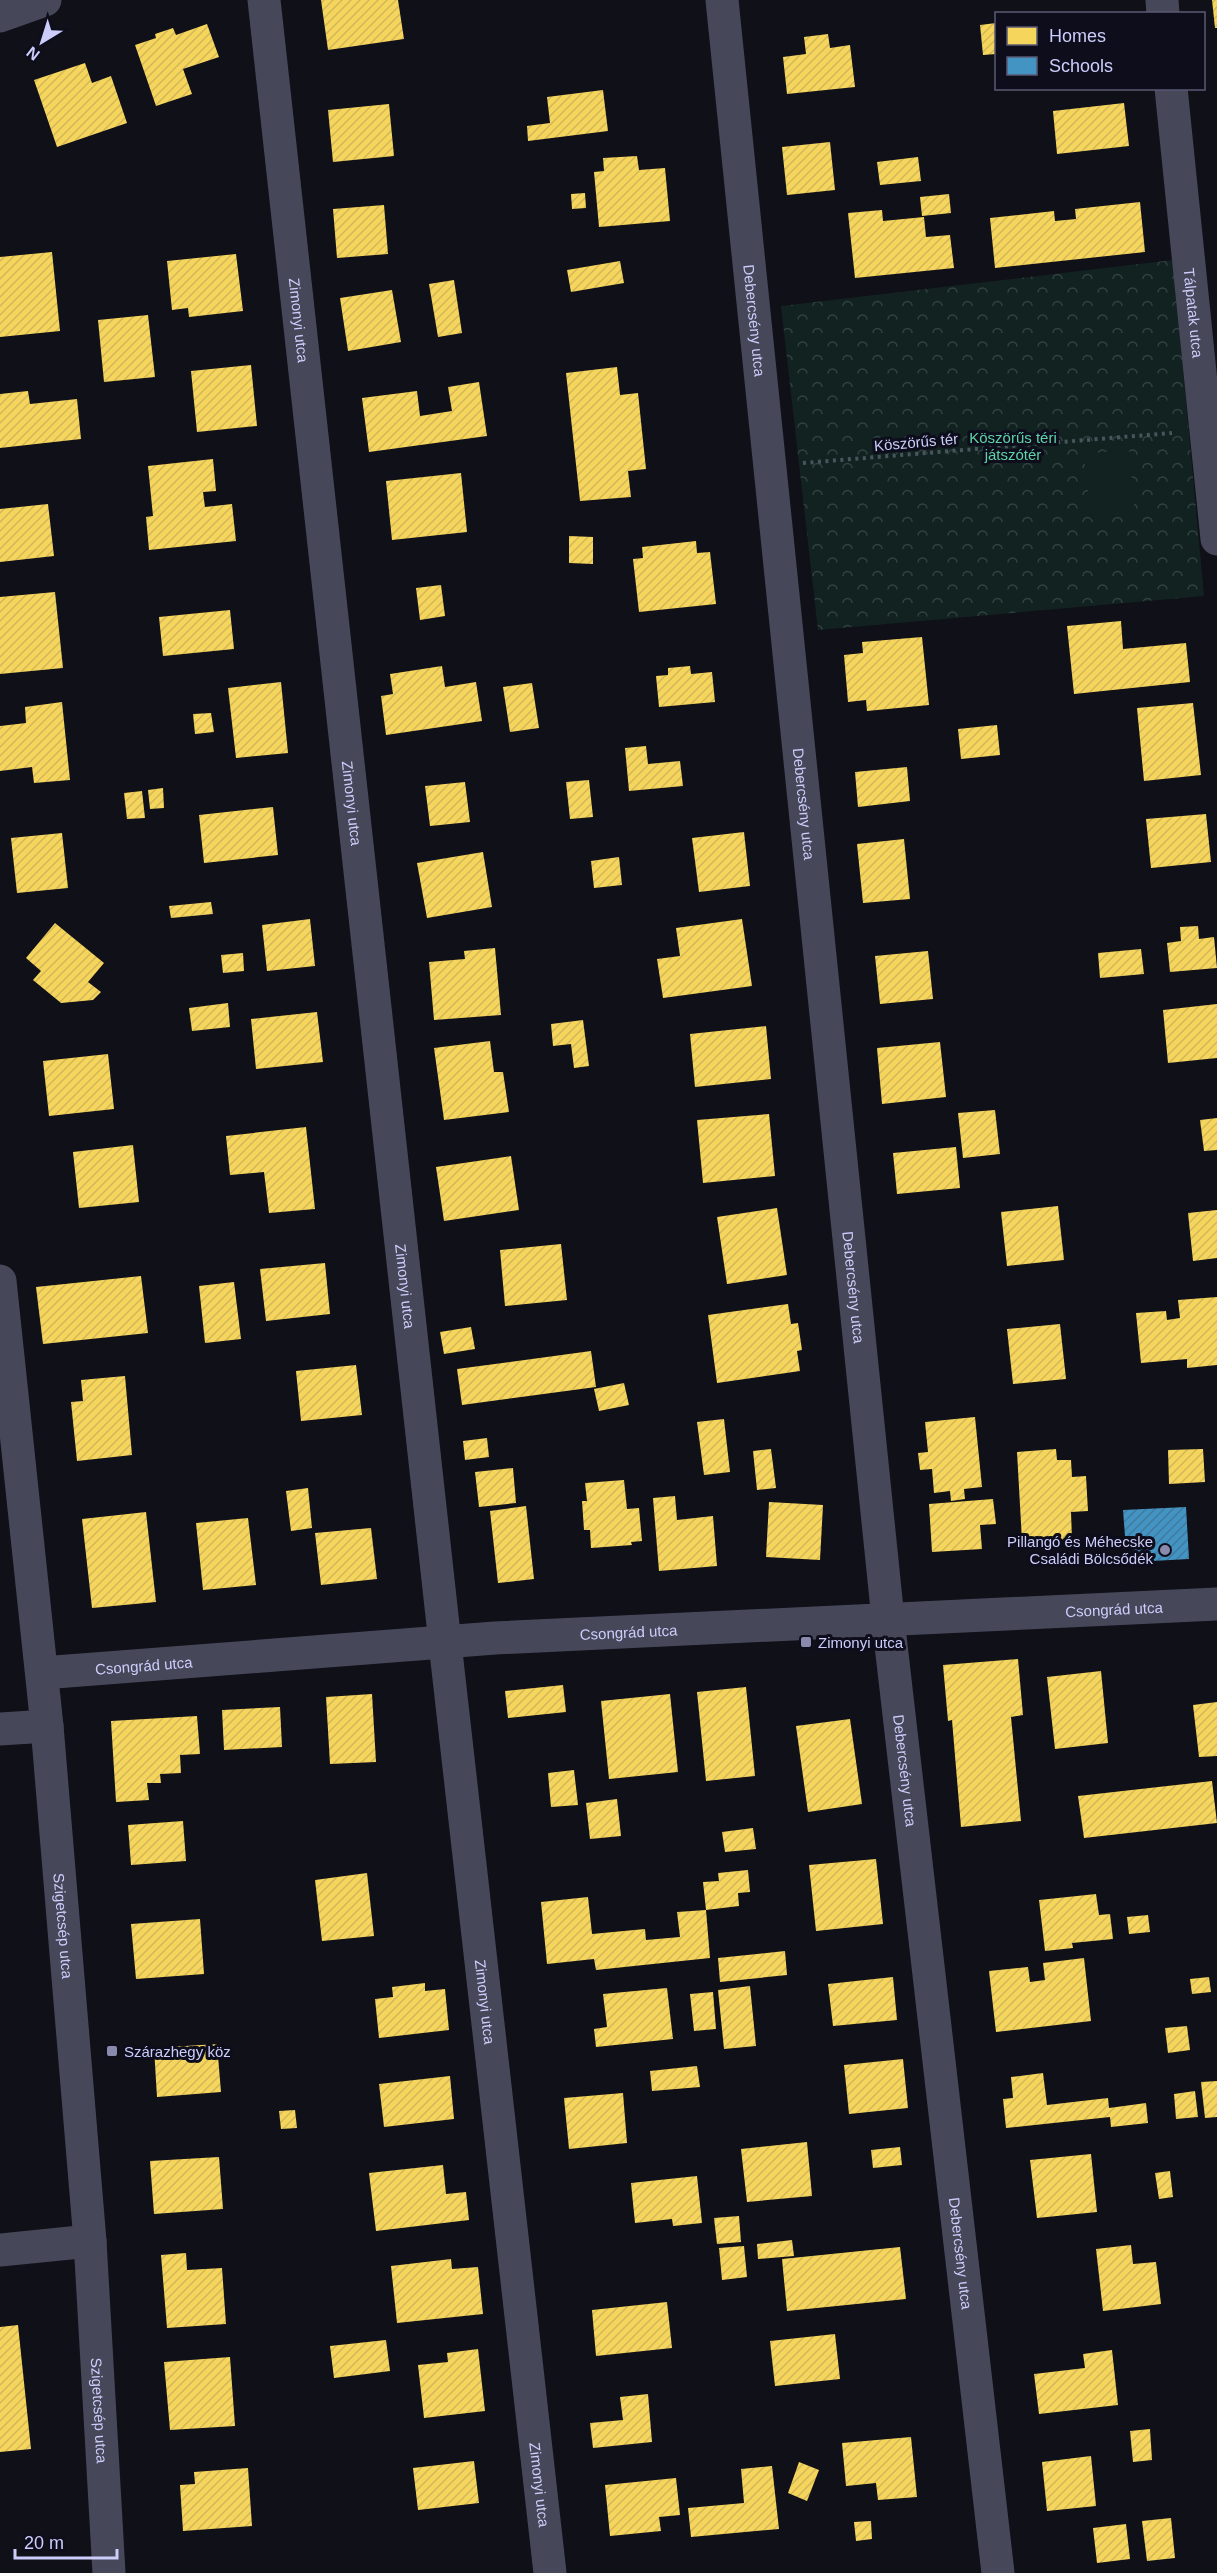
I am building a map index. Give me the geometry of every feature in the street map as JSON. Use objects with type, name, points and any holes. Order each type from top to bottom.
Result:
[{"type":"street","points":[[0,16],[45,0]]},
{"type":"street","name":"Zimonyi utca","points":[[264,0],[550,2573]]},
{"type":"street","name":"Debercsény utca","points":[[722,0],[888,1618],[998,2573]]},
{"type":"street","name":"Tálpatak utca","points":[[1171,90],[1208,351],[1206,430],[1217,538]]},
{"type":"street","name":"Szigetcsép utca","points":[[0,1281],[47,1726],[90,2241],[109,2573]]},
{"type":"street","name":"Csongrád utca","points":[[42,1673],[495,1638],[1217,1604]]},
{"type":"street","points":[[0,1729],[47,1726]]},
{"type":"street","points":[[0,2250],[90,2241]]},
{"type":"path","name":"Köszörűs tér","points":[[771,466],[1206,430]]},
{"type":"green space","name":"Köszörűs téri játszótér","points":[[1173,260],[1204,596],[818,630],[781,306]]},
{"type":"green space","points":[[1129,450],[1135,515],[1091,519],[1084,454]]},
{"type":"building: Homes","points":[[321,0],[398,0],[404,39],[328,50]]},
{"type":"building: Homes","points":[[1212,0],[1217,0],[1217,28],[1215,28]]},
{"type":"building: Homes","points":[[995,23],[995,54],[983,55],[980,25]]},
{"type":"building: Homes","points":[[207,24],[219,57],[183,69],[192,94],[156,106],[135,45],[156,38],[155,34],[173,28],[176,35]]},
{"type":"building: Homes","points":[[828,34],[830,48],[850,45],[855,87],[787,94],[783,57],[806,54],[804,37]]},
{"type":"building: Homes","points":[[85,63],[92,83],[111,76],[127,123],[57,147],[34,80]]},
{"type":"building: Homes","points":[[603,90],[608,131],[528,141],[527,126],[550,123],[547,97]]},
{"type":"building: Homes","points":[[1124,103],[1129,146],[1057,154],[1053,111]]},
{"type":"building: Homes","points":[[389,104],[394,156],[333,162],[328,110]]},
{"type":"building: Homes","points":[[830,142],[835,190],[787,195],[782,147]]},
{"type":"building: Homes","points":[[637,156],[639,170],[665,168],[670,221],[599,227],[594,172],[604,171],[603,158]]},
{"type":"building: Homes","points":[[918,157],[921,181],[880,185],[877,162]]},
{"type":"building: Homes","points":[[585,193],[586,208],[572,209],[571,194]]},
{"type":"building: Homes","points":[[949,194],[951,213],[922,216],[920,197]]},
{"type":"building: Homes","points":[[1140,202],[1145,252],[995,268],[990,218],[1054,211],[1055,221],[1076,219],[1075,209]]},
{"type":"building: Homes","points":[[384,205],[388,254],[337,258],[333,209]]},
{"type":"building: Homes","points":[[882,210],[883,221],[924,217],[926,237],[950,235],[954,268],[855,278],[848,213]]},
{"type":"building: Homes","points":[[52,252],[60,331],[0,337],[0,257]]},
{"type":"building: Homes","points":[[236,254],[243,311],[189,317],[188,308],[172,310],[167,261]]},
{"type":"building: Homes","points":[[620,261],[624,283],[571,292],[567,270]]},
{"type":"building: Homes","points":[[454,280],[462,333],[438,337],[429,284]]},
{"type":"building: Homes","points":[[392,290],[401,342],[348,351],[340,298]]},
{"type":"building: Homes","points":[[148,315],[155,377],[104,382],[98,320]]},
{"type":"building: Homes","points":[[251,365],[257,426],[197,432],[191,371]]},
{"type":"building: Homes","points":[[617,367],[620,395],[638,393],[646,469],[628,471],[631,497],[580,501],[566,373]]},
{"type":"building: Homes","points":[[479,382],[487,436],[369,452],[362,398],[417,391],[420,416],[452,411],[448,387]]},
{"type":"building: Homes","points":[[28,391],[30,404],[77,399],[81,439],[0,448],[0,394]]},
{"type":"building: Homes","points":[[213,459],[216,491],[203,492],[205,507],[232,504],[236,541],[149,550],[146,517],[153,516],[148,466]]},
{"type":"building: Homes","points":[[461,473],[467,532],[392,540],[386,481]]},
{"type":"building: Homes","points":[[48,504],[54,556],[0,562],[0,509]]},
{"type":"building: Homes","points":[[569,536],[593,537],[593,564],[569,563]]},
{"type":"building: Homes","points":[[696,541],[697,553],[710,552],[716,604],[639,612],[633,559],[643,558],[642,547]]},
{"type":"building: Homes","points":[[441,585],[445,616],[420,620],[416,588]]},
{"type":"building: Homes","points":[[55,592],[63,668],[0,674],[0,597]]},
{"type":"building: Homes","points":[[230,610],[234,649],[163,656],[159,617]]},
{"type":"building: Homes","points":[[1121,621],[1123,649],[1186,643],[1190,682],[1074,694],[1067,626]]},
{"type":"building: Homes","points":[[922,637],[929,705],[867,711],[866,700],[848,702],[844,655],[863,653],[862,642]]},
{"type":"building: Homes","points":[[442,666],[445,687],[476,682],[482,721],[386,735],[381,696],[393,694],[390,674]]},
{"type":"building: Homes","points":[[690,666],[691,674],[712,672],[715,702],[659,707],[656,676],[668,675],[668,668]]},
{"type":"building: Homes","points":[[281,682],[288,753],[236,758],[228,688]]},
{"type":"building: Homes","points":[[532,683],[539,728],[510,732],[503,687]]},
{"type":"building: Homes","points":[[62,702],[70,780],[34,783],[32,767],[0,771],[0,726],[26,723],[25,707]]},
{"type":"building: Homes","points":[[1193,703],[1201,775],[1144,781],[1137,708]]},
{"type":"building: Homes","points":[[211,713],[214,732],[195,734],[193,714]]},
{"type":"building: Homes","points":[[997,725],[1000,755],[961,759],[958,729]]},
{"type":"building: Homes","points":[[646,746],[648,764],[680,761],[683,786],[629,791],[625,748]]},
{"type":"building: Homes","points":[[907,767],[910,801],[858,807],[855,772]]},
{"type":"building: Homes","points":[[589,780],[593,817],[570,819],[566,782]]},
{"type":"building: Homes","points":[[465,782],[470,822],[430,826],[425,786]]},
{"type":"building: Homes","points":[[163,788],[164,808],[150,809],[148,790]]},
{"type":"building: Homes","points":[[142,791],[145,818],[127,819],[124,793]]},
{"type":"building: Homes","points":[[273,807],[278,855],[204,863],[199,815]]},
{"type":"building: Homes","points":[[1206,814],[1211,862],[1151,868],[1146,819]]},
{"type":"building: Homes","points":[[744,832],[750,886],[699,892],[692,838]]},
{"type":"building: Homes","points":[[62,833],[68,888],[17,893],[11,838]]},
{"type":"building: Homes","points":[[904,839],[910,899],[863,903],[857,844]]},
{"type":"building: Homes","points":[[483,852],[492,907],[427,918],[417,863]]},
{"type":"building: Homes","points":[[619,857],[622,885],[594,888],[591,861]]},
{"type":"building: Homes","points":[[211,902],[213,914],[171,918],[169,906]]},
{"type":"building: Homes","points":[[310,919],[315,966],[267,971],[262,925]]},
{"type":"building: Homes","points":[[742,919],[752,986],[663,998],[657,959],[680,956],[676,928]]},
{"type":"building: Homes","points":[[55,923],[104,963],[88,982],[101,992],[93,1000],[61,1003],[33,980],[41,971],[26,958]]},
{"type":"building: Homes","points":[[1198,926],[1199,939],[1214,937],[1217,968],[1170,972],[1167,943],[1181,941],[1180,927]]},
{"type":"building: Homes","points":[[495,948],[501,1015],[434,1020],[429,962],[465,959],[464,951]]},
{"type":"building: Homes","points":[[1141,949],[1144,974],[1100,978],[1098,953]]},
{"type":"building: Homes","points":[[928,951],[933,999],[880,1004],[875,956]]},
{"type":"building: Homes","points":[[243,953],[244,971],[223,973],[221,955]]},
{"type":"building: Homes","points":[[228,1003],[230,1027],[192,1031],[189,1008]]},
{"type":"building: Homes","points":[[1217,1004],[1217,1058],[1168,1063],[1163,1010]]},
{"type":"building: Homes","points":[[317,1012],[323,1062],[256,1069],[251,1019]]},
{"type":"building: Homes","points":[[583,1020],[589,1066],[574,1068],[571,1044],[553,1046],[551,1024]]},
{"type":"building: Homes","points":[[766,1026],[771,1079],[695,1087],[690,1034]]},
{"type":"building: Homes","points":[[490,1041],[494,1072],[503,1072],[509,1112],[444,1120],[434,1048]]},
{"type":"building: Homes","points":[[940,1042],[946,1097],[882,1104],[877,1048]]},
{"type":"building: Homes","points":[[108,1054],[114,1109],[49,1116],[43,1061]]},
{"type":"building: Homes","points":[[995,1110],[1000,1154],[963,1158],[958,1113]]},
{"type":"building: Homes","points":[[769,1114],[775,1176],[703,1183],[697,1120]]},
{"type":"building: Homes","points":[[1217,1118],[1217,1150],[1204,1151],[1200,1120]]},
{"type":"building: Homes","points":[[306,1127],[315,1209],[269,1213],[264,1172],[230,1175],[226,1136]]},
{"type":"building: Homes","points":[[133,1145],[139,1202],[79,1208],[73,1152]]},
{"type":"building: Homes","points":[[956,1147],[960,1188],[897,1194],[893,1153]]},
{"type":"building: Homes","points":[[511,1156],[519,1210],[444,1221],[436,1167]]},
{"type":"building: Homes","points":[[1058,1206],[1064,1260],[1007,1266],[1001,1212]]},
{"type":"building: Homes","points":[[777,1208],[787,1275],[727,1284],[717,1217]]},
{"type":"building: Homes","points":[[1217,1210],[1217,1258],[1193,1261],[1188,1213]]},
{"type":"building: Homes","points":[[561,1244],[567,1300],[505,1306],[500,1250]]},
{"type":"building: Homes","points":[[325,1263],[330,1314],[266,1321],[260,1269]]},
{"type":"building: Homes","points":[[141,1276],[148,1333],[43,1344],[36,1287]]},
{"type":"building: Homes","points":[[234,1282],[241,1339],[205,1343],[199,1286]]},
{"type":"building: Homes","points":[[1217,1297],[1217,1365],[1187,1368],[1187,1359],[1141,1363],[1136,1313],[1166,1311],[1167,1320],[1180,1318],[1178,1300]]},
{"type":"building: Homes","points":[[788,1304],[791,1324],[798,1323],[802,1350],[797,1351],[800,1371],[717,1383],[708,1315]]},
{"type":"building: Homes","points":[[1060,1324],[1066,1379],[1013,1384],[1007,1329]]},
{"type":"building: Homes","points":[[471,1327],[475,1349],[444,1354],[440,1332]]},
{"type":"building: Homes","points":[[591,1351],[596,1387],[462,1405],[457,1369]]},
{"type":"building: Homes","points":[[356,1365],[362,1415],[301,1421],[296,1371]]},
{"type":"building: Homes","points":[[125,1376],[132,1455],[77,1461],[71,1402],[83,1401],[81,1380]]},
{"type":"building: Homes","points":[[624,1383],[629,1405],[599,1411],[594,1389]]},
{"type":"building: Homes","points":[[975,1417],[982,1487],[964,1489],[965,1499],[951,1501],[950,1491],[934,1493],[932,1469],[920,1470],[918,1453],[928,1452],[925,1422]]},
{"type":"building: Homes","points":[[724,1419],[730,1472],[704,1475],[697,1422]]},
{"type":"building: Homes","points":[[487,1438],[489,1457],[465,1460],[463,1441]]},
{"type":"building: Homes","points":[[771,1449],[776,1488],[757,1490],[753,1451]]},
{"type":"building: Homes","points":[[1056,1449],[1057,1460],[1071,1460],[1072,1477],[1086,1476],[1088,1511],[1071,1512],[1072,1539],[1022,1541],[1017,1452]]},
{"type":"building: Homes","points":[[1203,1449],[1205,1482],[1169,1484],[1168,1450]]},
{"type":"building: Homes","points":[[513,1468],[516,1503],[479,1507],[475,1472]]},
{"type":"building: Homes","points":[[624,1480],[627,1509],[639,1508],[642,1541],[631,1542],[632,1545],[591,1548],[590,1530],[584,1530],[582,1501],[587,1501],[585,1483]]},
{"type":"building: Homes","points":[[308,1488],[312,1528],[291,1531],[286,1491]]},
{"type":"building: Homes","points":[[675,1496],[677,1520],[713,1516],[717,1566],[659,1571],[653,1498]]},
{"type":"building: Homes","points":[[993,1499],[996,1524],[980,1525],[982,1549],[932,1552],[929,1504]]},
{"type":"building: Homes","points":[[769,1502],[823,1505],[820,1560],[766,1557]]},
{"type":"building: Homes","points":[[526,1506],[534,1579],[498,1583],[490,1511]]},
{"type":"building: Homes","points":[[146,1512],[156,1602],[92,1608],[82,1519]]},
{"type":"building: Homes","points":[[248,1518],[256,1585],[203,1590],[196,1523]]},
{"type":"building: Homes","points":[[371,1528],[377,1579],[321,1585],[315,1533]]},
{"type":"building: Homes","points":[[1018,1659],[1023,1715],[1011,1717],[1021,1821],[961,1827],[952,1720],[948,1721],[943,1665]]},
{"type":"building: Homes","points":[[1101,1671],[1108,1743],[1055,1749],[1047,1677]]},
{"type":"building: Homes","points":[[563,1685],[566,1712],[508,1718],[505,1691]]},
{"type":"building: Homes","points":[[746,1687],[755,1776],[706,1781],[697,1692]]},
{"type":"building: Homes","points":[[372,1694],[376,1762],[330,1764],[326,1697]]},
{"type":"building: Homes","points":[[670,1694],[678,1772],[609,1779],[601,1701]]},
{"type":"building: Homes","points":[[1217,1702],[1217,1756],[1199,1757],[1193,1705]]},
{"type":"building: Homes","points":[[280,1707],[282,1747],[224,1750],[222,1710]]},
{"type":"building: Homes","points":[[197,1716],[200,1754],[180,1755],[181,1773],[160,1774],[161,1783],[147,1783],[149,1800],[116,1802],[111,1721]]},
{"type":"building: Homes","points":[[850,1719],[862,1804],[808,1812],[796,1726]]},
{"type":"building: Homes","points":[[574,1770],[578,1805],[551,1807],[548,1773]]},
{"type":"building: Homes","points":[[1212,1781],[1217,1823],[1084,1838],[1078,1796]]},
{"type":"building: Homes","points":[[617,1799],[621,1836],[590,1839],[586,1803]]},
{"type":"building: Homes","points":[[183,1821],[186,1861],[131,1865],[128,1825]]},
{"type":"building: Homes","points":[[753,1828],[756,1849],[725,1852],[722,1832]]},
{"type":"building: Homes","points":[[876,1859],[883,1924],[816,1931],[809,1865]]},
{"type":"building: Homes","points":[[748,1870],[750,1892],[738,1893],[739,1906],[706,1910],[703,1882],[719,1881],[718,1873]]},
{"type":"building: Homes","points":[[367,1873],[374,1936],[322,1941],[315,1880]]},
{"type":"building: Homes","points":[[1096,1894],[1099,1915],[1110,1914],[1113,1939],[1072,1943],[1073,1948],[1045,1951],[1039,1900]]},
{"type":"building: Homes","points":[[588,1897],[592,1934],[645,1929],[646,1940],[680,1937],[677,1912],[706,1910],[710,1958],[596,1970],[594,1959],[547,1964],[541,1902]]},
{"type":"building: Homes","points":[[1148,1915],[1150,1932],[1129,1934],[1127,1917]]},
{"type":"building: Homes","points":[[200,1919],[204,1974],[136,1979],[131,1924]]},
{"type":"building: Homes","points":[[785,1951],[787,1975],[720,1982],[718,1958]]},
{"type":"building: Homes","points":[[1084,1958],[1091,2021],[996,2032],[989,1971],[1028,1967],[1030,1982],[1045,1980],[1043,1963]]},
{"type":"building: Homes","points":[[893,1977],[897,2020],[833,2026],[828,1984]]},
{"type":"building: Homes","points":[[1209,1977],[1211,1992],[1192,1994],[1190,1979]]},
{"type":"building: Homes","points":[[425,1983],[425,1991],[445,1989],[449,2030],[379,2038],[375,1999],[393,1997],[392,1987]]},
{"type":"building: Homes","points":[[750,1986],[756,2046],[724,2049],[718,1990]]},
{"type":"building: Homes","points":[[667,1988],[673,2039],[596,2047],[594,2029],[607,2027],[603,1994]]},
{"type":"building: Homes","points":[[713,1992],[716,2029],[694,2031],[690,1994]]},
{"type":"building: Homes","points":[[1187,2026],[1190,2050],[1168,2053],[1165,2028]]},
{"type":"building: Homes","points":[[217,2044],[221,2092],[157,2097],[154,2048]]},
{"type":"building: Homes","points":[[903,2059],[908,2108],[849,2114],[844,2065]]},
{"type":"building: Homes","points":[[697,2066],[700,2087],[652,2091],[650,2071]]},
{"type":"building: Homes","points":[[1043,2073],[1047,2105],[1108,2098],[1109,2108],[1146,2103],[1148,2123],[1111,2127],[1110,2117],[1006,2128],[1003,2099],[1013,2098],[1011,2077]]},
{"type":"building: Homes","points":[[450,2076],[454,2119],[384,2127],[379,2084]]},
{"type":"building: Homes","points":[[1217,2081],[1217,2117],[1205,2118],[1201,2082]]},
{"type":"building: Homes","points":[[1195,2091],[1198,2117],[1176,2119],[1174,2094]]},
{"type":"building: Homes","points":[[623,2093],[627,2143],[569,2149],[564,2098]]},
{"type":"building: Homes","points":[[295,2110],[297,2128],[281,2129],[279,2111]]},
{"type":"building: Homes","points":[[807,2142],[812,2196],[747,2202],[741,2149]]},
{"type":"building: Homes","points":[[900,2147],[902,2165],[873,2168],[871,2150]]},
{"type":"building: Homes","points":[[1091,2154],[1097,2212],[1037,2218],[1030,2160]]},
{"type":"building: Homes","points":[[219,2157],[223,2209],[154,2214],[150,2161]]},
{"type":"building: Homes","points":[[443,2165],[446,2194],[466,2192],[469,2220],[376,2231],[369,2173]]},
{"type":"building: Homes","points":[[1170,2171],[1173,2197],[1159,2199],[1155,2173]]},
{"type":"building: Homes","points":[[697,2176],[702,2223],[673,2226],[672,2219],[635,2223],[631,2183]]},
{"type":"building: Homes","points":[[739,2216],[741,2242],[717,2244],[714,2218]]},
{"type":"building: Homes","points":[[792,2240],[794,2256],[758,2259],[757,2244]]},
{"type":"building: Homes","points":[[1131,2245],[1133,2264],[1156,2262],[1161,2304],[1103,2311],[1096,2249]]},
{"type":"building: Homes","points":[[744,2246],[747,2277],[722,2280],[719,2248]]},
{"type":"building: Homes","points":[[900,2247],[906,2299],[787,2311],[782,2259]]},
{"type":"building: Homes","points":[[186,2253],[187,2270],[222,2268],[226,2324],[167,2328],[161,2255]]},
{"type":"building: Homes","points":[[451,2259],[452,2269],[478,2267],[483,2314],[397,2323],[391,2266]]},
{"type":"building: Homes","points":[[667,2302],[672,2348],[596,2356],[592,2310]]},
{"type":"building: Homes","points":[[18,2325],[31,2449],[0,2452],[0,2327]]},
{"type":"building: Homes","points":[[835,2334],[840,2379],[775,2386],[770,2341]]},
{"type":"building: Homes","points":[[386,2340],[390,2371],[334,2378],[330,2346]]},
{"type":"building: Homes","points":[[478,2349],[485,2411],[424,2418],[418,2365],[448,2362],[447,2353]]},
{"type":"building: Homes","points":[[1112,2350],[1118,2405],[1039,2414],[1034,2374],[1085,2368],[1083,2354]]},
{"type":"building: Homes","points":[[230,2357],[235,2426],[170,2430],[164,2362]]},
{"type":"building: Homes","points":[[648,2394],[652,2442],[593,2448],[590,2423],[623,2420],[620,2397]]},
{"type":"building: Homes","points":[[1150,2429],[1152,2460],[1133,2462],[1130,2431]]},
{"type":"building: Homes","points":[[911,2437],[917,2497],[878,2500],[876,2483],[846,2486],[842,2443]]},
{"type":"building: Homes","points":[[1091,2456],[1096,2506],[1047,2511],[1042,2462]]},
{"type":"building: Homes","points":[[474,2461],[479,2503],[418,2510],[413,2468]]},
{"type":"building: Homes","points":[[799,2462],[819,2470],[807,2501],[788,2493]]},
{"type":"building: Homes","points":[[772,2466],[779,2529],[691,2537],[688,2508],[744,2503],[741,2469]]},
{"type":"building: Homes","points":[[248,2468],[252,2526],[183,2531],[180,2485],[195,2484],[194,2472]]},
{"type":"building: Homes","points":[[676,2478],[680,2515],[659,2517],[661,2531],[610,2536],[605,2485]]},
{"type":"building: Homes","points":[[1171,2518],[1175,2558],[1147,2561],[1142,2521]]},
{"type":"building: Homes","points":[[871,2521],[872,2539],[856,2541],[854,2522]]},
{"type":"building: Homes","points":[[1126,2524],[1130,2559],[1097,2563],[1093,2528]]},
{"type":"building: Schools","points":[[1186,1507],[1189,1559],[1134,1562],[1133,1536],[1125,1536],[1123,1510]]},
{"type":"place","name":"Pillangó és Méhecske Családi Bölcsődék","points":[[1165,1550]]},
{"type":"place","name":"Zimonyi utca","points":[[806,1642]]},
{"type":"place","name":"Szárazhegy köz","points":[[112,2051]]}]
